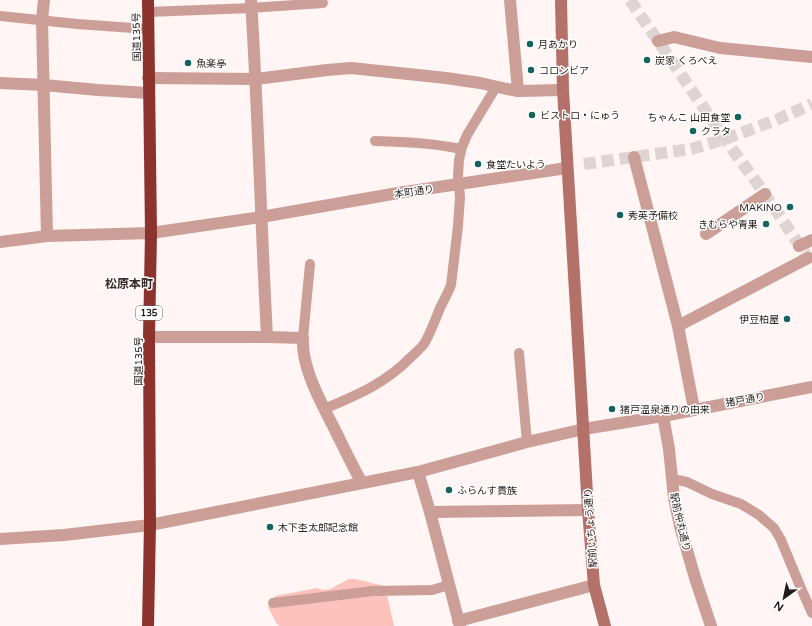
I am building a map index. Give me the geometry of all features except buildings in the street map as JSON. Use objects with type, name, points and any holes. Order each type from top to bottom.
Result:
[{"type":"highway","name":"国道135号","points":[[148,0],[151,233],[149,337],[150,525],[148,626]]},
{"type":"street","points":[[44,0],[42,20],[47,236]]},
{"type":"street","points":[[510,0],[518,91]]},
{"type":"street","name":"駅前いちょう通り","points":[[561,0],[563,90],[588,510],[594,586],[605,626]]},
{"type":"street","points":[[252,4],[267,337]]},
{"type":"street","points":[[658,41],[674,37],[720,48],[812,57]]},
{"type":"street","points":[[148,78],[256,79],[351,68],[446,78],[518,91],[563,90]]},
{"type":"street","points":[[0,83],[148,93]]},
{"type":"street","points":[[634,157],[678,326],[694,409]]},
{"type":"street","name":"本町通り","points":[[0,242],[47,236],[151,233],[261,217],[398,193],[568,168]]},
{"type":"street","points":[[706,234],[765,194]]},
{"type":"street","points":[[800,246],[812,240]]},
{"type":"street","points":[[678,326],[808,258]]},
{"type":"street","points":[[149,337],[303,338],[306,366],[324,409],[362,483]]},
{"type":"street","name":"猪戸通り","points":[[0,539],[64,535],[150,525],[418,472],[526,442],[584,429],[663,416],[812,387]]},
{"type":"street","name":"駅前仲丸通り","points":[[663,416],[669,448],[674,498],[680,526],[711,626]]},
{"type":"street","points":[[418,472],[459,624],[594,586]]},
{"type":"street","points":[[430,512],[588,510]]},
{"type":"lane","points":[[148,12],[252,4],[323,3]]},
{"type":"lane","points":[[0,16],[77,24],[148,29]]},
{"type":"lane","points":[[324,409],[372,388],[388,378],[403,366],[423,346],[451,285],[458,226],[460,197],[458,171],[461,149],[467,135],[496,87]]},
{"type":"lane","points":[[375,141],[438,144],[461,149]]},
{"type":"lane","points":[[303,338],[310,264]]},
{"type":"lane","points":[[519,353],[526,442]]},
{"type":"lane","points":[[672,479],[687,482],[712,494],[741,504],[759,515],[774,528],[781,540],[812,614]]},
{"type":"lane","points":[[273,603],[373,591],[432,590],[449,585]]},
{"type":"shaded area","points":[[349,579],[385,586],[394,626],[280,626],[277,624],[268,607],[275,596],[317,588],[323,590],[330,589]]},
{"type":"tunnel","points":[[630,0],[812,264]]},
{"type":"tunnel","points":[[584,164],[691,149],[725,139],[776,120],[812,104]]},
{"type":"place","name":"月あかり","points":[[530,44]]},
{"type":"place","name":"炭家 くろべえ","points":[[647,60]]},
{"type":"place","name":"魚楽亭","points":[[188,63]]},
{"type":"place","name":"コロンビア","points":[[531,70]]},
{"type":"place","name":"ビストロ・にゅう","points":[[532,115]]},
{"type":"place","name":"ちゃんこ 山田食堂","points":[[738,117]]},
{"type":"place","name":"クラタ","points":[[693,131]]},
{"type":"place","name":"食堂たいよう","points":[[478,164]]},
{"type":"place","name":"MAKINO","points":[[790,207]]},
{"type":"place","name":"秀英予備校","points":[[620,215]]},
{"type":"place","name":"きむらや青果","points":[[766,224]]},
{"type":"place","name":"伊豆柏屋","points":[[787,319]]},
{"type":"place","name":"猪戸温泉通りの由来","points":[[612,409]]},
{"type":"place","name":"ふらんす貴族","points":[[449,490]]},
{"type":"place","name":"木下杢太郎記念館","points":[[270,527]]},
{"type":"district","name":"松原本町","points":[[129,284]]}]
